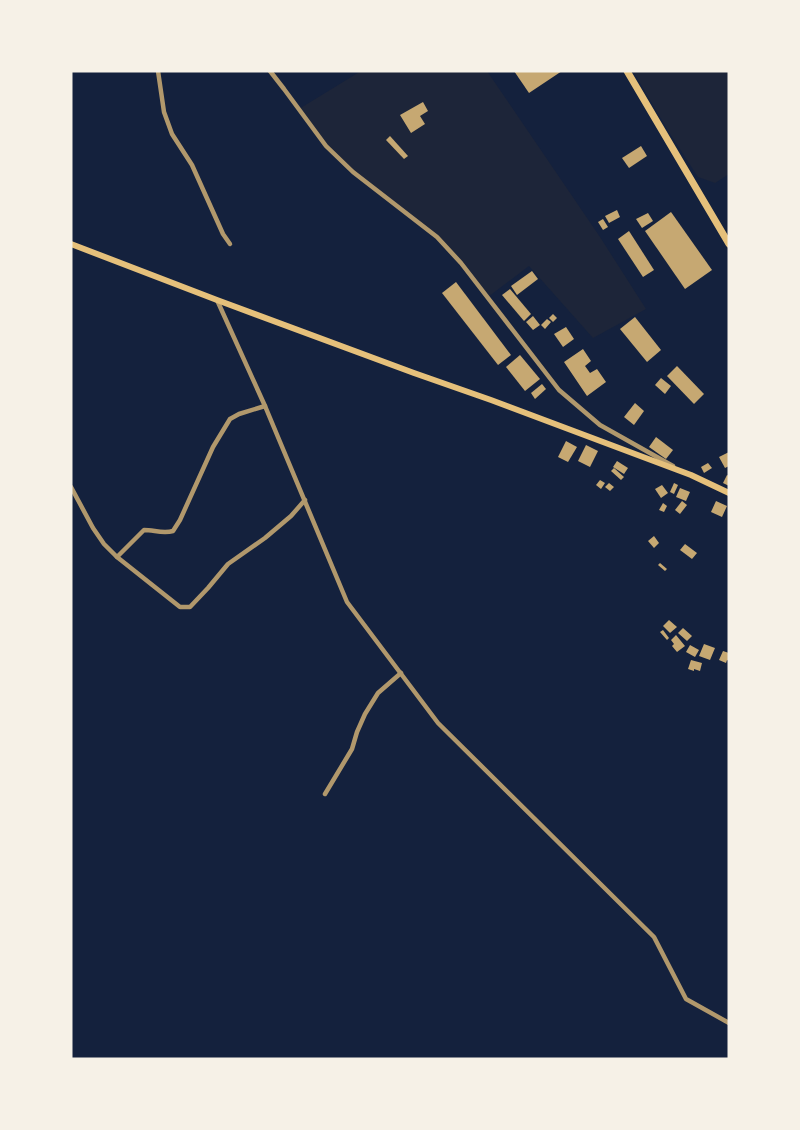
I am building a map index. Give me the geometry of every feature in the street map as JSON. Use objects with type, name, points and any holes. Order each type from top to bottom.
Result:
[{"type":"main road","points":[[627,71],[729,244]]},
{"type":"main road","points":[[71,244],[414,374],[491,400],[691,475],[729,493]]},
{"type":"street","points":[[158,71],[164,112],[172,134],[192,165],[223,234],[230,244]]},
{"type":"street","points":[[270,71],[326,146],[353,172],[437,237],[461,263],[559,390],[600,426],[691,475]]},
{"type":"street","points":[[217,300],[265,406],[347,602],[438,723],[654,937],[686,999],[729,1023]]},
{"type":"street","points":[[117,557],[144,530],[153,530],[166,534],[173,531],[180,520],[213,447],[230,419],[239,414],[265,406]]},
{"type":"street","points":[[71,487],[93,528],[104,544],[117,557],[180,607],[190,607],[228,564],[265,538],[291,516],[305,500]]},
{"type":"street","points":[[325,794],[352,749],[356,732],[378,693],[400,673]]},
{"type":"shaded area","points":[[361,71],[487,71],[600,237],[646,309],[593,338],[529,266],[488,297],[437,237],[353,172],[326,146],[299,109]]},
{"type":"shaded area","points":[[633,71],[729,71],[729,174],[715,183],[698,177]]},
{"type":"building","points":[[514,71],[562,71],[529,93]]},
{"type":"building","points":[[423,102],[428,111],[420,116],[425,124],[411,133],[400,115]]},
{"type":"building","points":[[390,136],[408,156],[404,159],[386,140]]},
{"type":"building","points":[[641,146],[647,156],[629,168],[622,158]]},
{"type":"building","points":[[617,210],[620,217],[609,223],[605,216]]},
{"type":"building","points":[[671,212],[712,270],[685,289],[645,231]]},
{"type":"building","points":[[648,213],[653,221],[642,228],[636,219]]},
{"type":"building","points":[[603,219],[608,227],[603,230],[598,222]]},
{"type":"building","points":[[629,231],[654,270],[643,277],[618,239]]},
{"type":"building","points":[[532,271],[538,279],[517,295],[511,286]]},
{"type":"building","points":[[456,282],[511,355],[498,365],[442,293]]},
{"type":"building","points":[[510,289],[531,314],[524,321],[502,295]]},
{"type":"building","points":[[553,314],[557,318],[553,322],[549,318]]},
{"type":"building","points":[[533,316],[540,325],[533,330],[526,322]]},
{"type":"building","points":[[635,317],[661,350],[647,362],[620,329]]},
{"type":"building","points":[[547,319],[551,322],[545,329],[541,325]]},
{"type":"building","points":[[566,327],[574,339],[563,347],[554,334]]},
{"type":"building","points":[[583,349],[591,361],[585,366],[590,373],[597,369],[606,382],[587,396],[564,362]]},
{"type":"building","points":[[520,355],[540,379],[525,391],[506,367]]},
{"type":"building","points":[[677,366],[704,394],[694,404],[667,376]]},
{"type":"building","points":[[661,378],[671,386],[665,394],[655,385]]},
{"type":"building","points":[[542,384],[546,389],[535,399],[531,393]]},
{"type":"building","points":[[635,403],[644,411],[634,425],[624,417]]},
{"type":"building","points":[[656,437],[673,450],[666,459],[649,447]]},
{"type":"building","points":[[566,441],[577,447],[568,462],[558,457]]},
{"type":"building","points":[[586,445],[598,451],[590,467],[578,461]]},
{"type":"building","points":[[729,452],[729,466],[725,468],[719,457]]},
{"type":"building","points":[[617,461],[628,468],[624,474],[613,467]]},
{"type":"building","points":[[708,463],[712,468],[704,473],[701,467]]},
{"type":"building","points":[[614,468],[624,477],[621,480],[611,471]]},
{"type":"building","points":[[727,475],[729,476],[729,486],[723,483]]},
{"type":"building","points":[[600,480],[605,483],[601,489],[596,485]]},
{"type":"building","points":[[609,483],[614,487],[610,491],[605,487]]},
{"type":"building","points":[[674,483],[678,485],[674,494],[670,492]]},
{"type":"building","points":[[662,485],[668,493],[661,498],[655,489]]},
{"type":"building","points":[[680,488],[690,492],[686,501],[676,497]]},
{"type":"building","points":[[682,501],[687,505],[680,514],[675,510]]},
{"type":"building","points":[[716,501],[727,506],[722,517],[711,512]]},
{"type":"building","points":[[663,503],[667,506],[664,512],[659,510]]},
{"type":"building","points":[[654,536],[659,543],[654,548],[648,541]]},
{"type":"building","points":[[685,544],[697,553],[692,559],[680,550]]},
{"type":"building","points":[[660,563],[667,569],[665,571],[658,565]]},
{"type":"building","points":[[669,620],[677,627],[670,633],[663,626]]},
{"type":"building","points":[[683,628],[692,636],[687,641],[678,633]]},
{"type":"building","points":[[663,630],[669,638],[667,640],[660,632]]},
{"type":"building","points":[[676,635],[685,646],[677,652],[672,646],[674,644],[671,640]]},
{"type":"building","points":[[704,644],[715,648],[710,660],[699,656]]},
{"type":"building","points":[[690,645],[699,650],[695,657],[686,652]]},
{"type":"building","points":[[723,651],[729,653],[729,661],[727,660],[726,663],[719,660]]},
{"type":"building","points":[[691,660],[702,663],[700,671],[688,669]]}]
